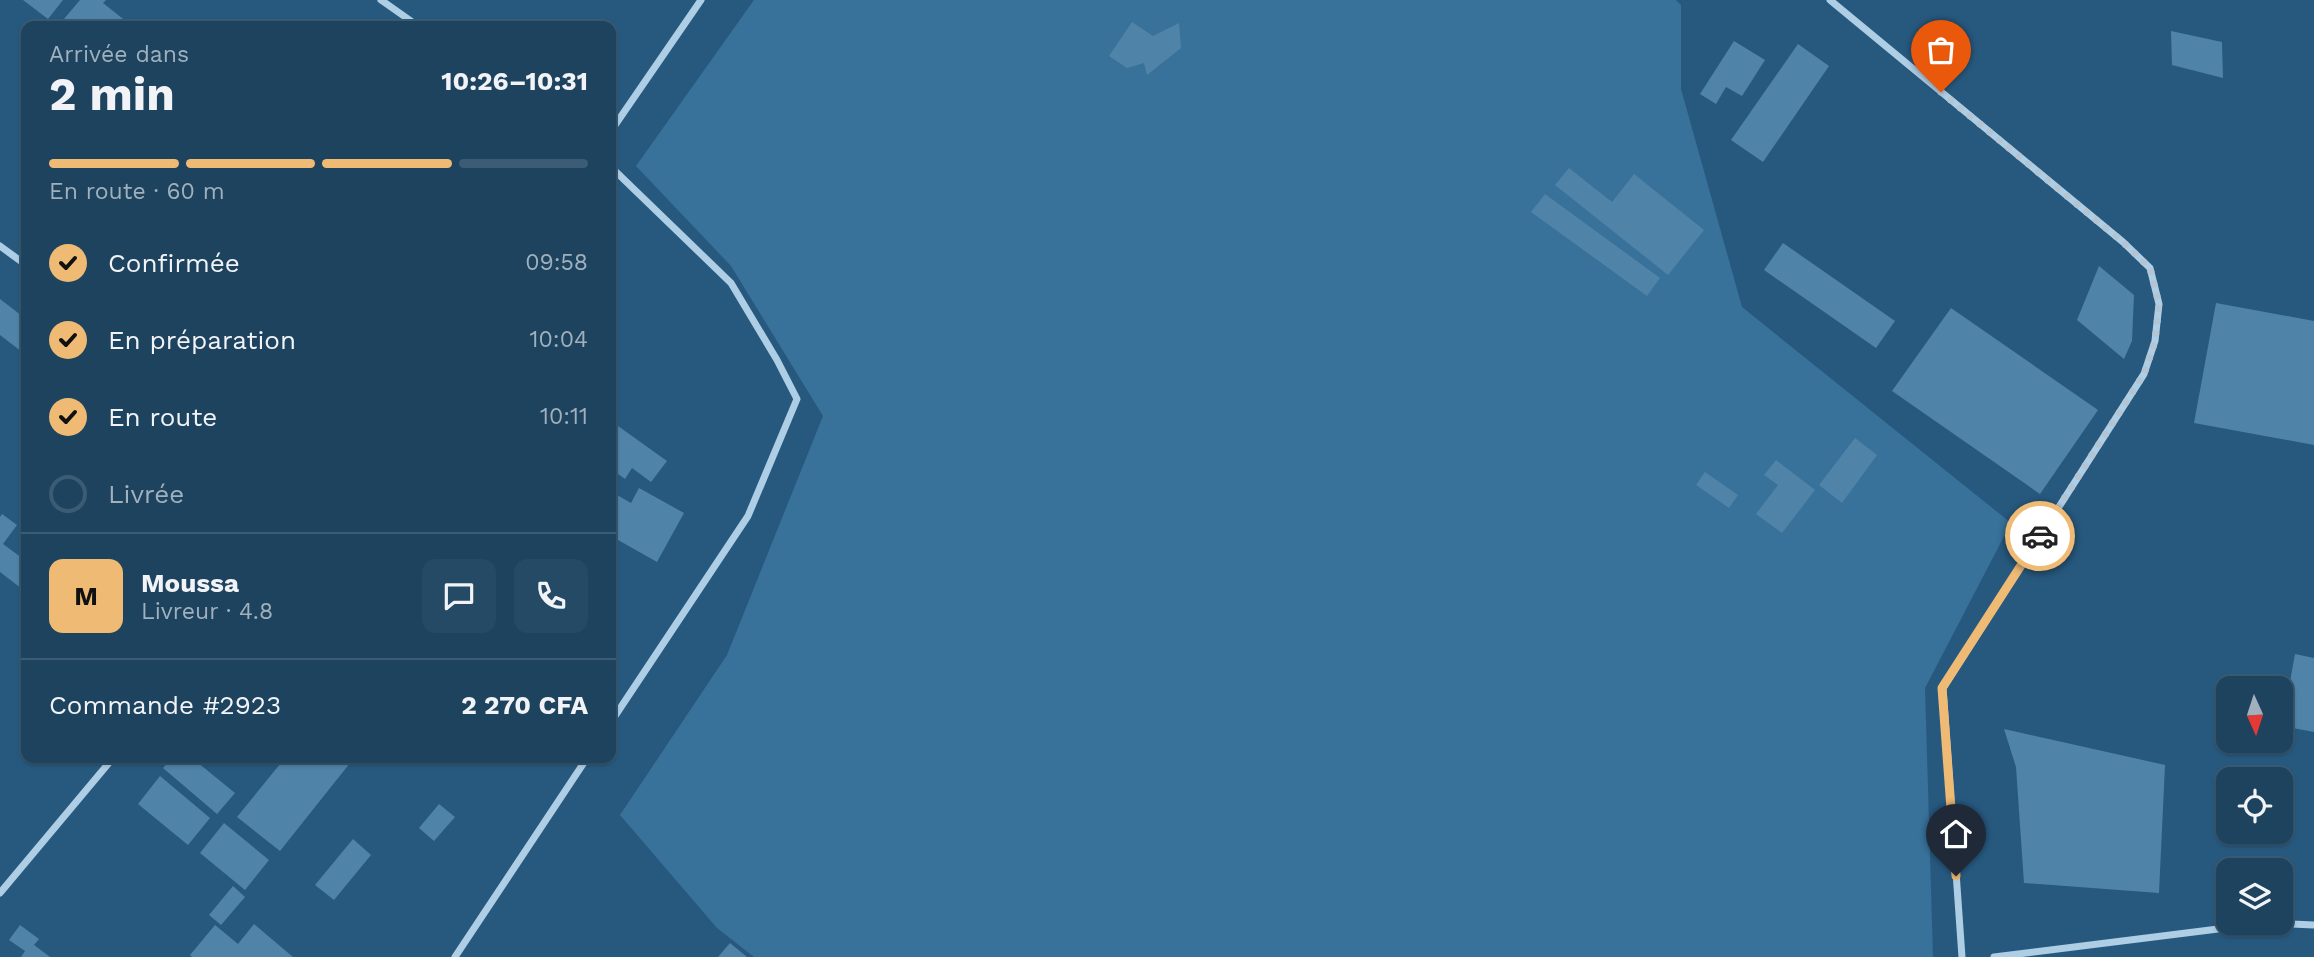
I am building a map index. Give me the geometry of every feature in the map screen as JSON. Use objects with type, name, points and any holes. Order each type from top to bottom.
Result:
[{"type":"street","points":[[381,0],[411,21]]},
{"type":"street","points":[[616,124],[701,0]]},
{"type":"street","points":[[1830,0],[2123,242],[2150,268],[2159,304],[2155,341],[2144,374],[1942,688],[1962,957]]},
{"type":"street","points":[[616,172],[731,283],[797,399],[748,516],[616,714]]},
{"type":"street","points":[[0,246],[21,261]]},
{"type":"street","points":[[0,892],[109,763]]},
{"type":"street","points":[[456,957],[584,763]]},
{"type":"street","points":[[1994,957],[2266,923],[2314,925]]},
{"type":"shaded area","points":[[754,0],[1676,0],[1681,5],[1681,89],[1742,307],[2011,523],[1925,688],[1933,957],[754,957],[717,928],[620,815],[727,655],[823,416],[731,266],[636,166]]},
{"type":"building","points":[[23,0],[63,0],[48,19]]},
{"type":"building","points":[[80,0],[106,0],[103,3],[126,21],[62,21]]},
{"type":"building","points":[[1132,22],[1153,36],[1179,23],[1181,48],[1147,75],[1144,63],[1127,68],[1109,56]]},
{"type":"building","points":[[2171,31],[2222,42],[2223,78],[2172,65]]},
{"type":"building","points":[[1734,41],[1765,60],[1742,96],[1726,87],[1716,104],[1700,94]]},
{"type":"building","points":[[1798,44],[1829,66],[1763,162],[1731,140]]},
{"type":"building","points":[[1569,168],[1612,202],[1634,174],[1704,230],[1668,275],[1555,185]]},
{"type":"building","points":[[1545,194],[1660,278],[1647,296],[1531,212]]},
{"type":"building","points":[[1783,243],[1895,321],[1876,348],[1764,270]]},
{"type":"building","points":[[2099,266],[2134,295],[2132,341],[2124,359],[2077,320]]},
{"type":"building","points":[[0,299],[21,315],[21,351],[0,335]]},
{"type":"building","points":[[2216,303],[2314,321],[2314,445],[2194,423]]},
{"type":"building","points":[[1951,308],[2098,410],[2040,494],[1892,391]]},
{"type":"building","points":[[616,425],[667,461],[651,482],[632,468],[625,479],[616,473]]},
{"type":"building","points":[[1855,438],[1877,455],[1842,503],[1819,485]]},
{"type":"building","points":[[1776,460],[1815,490],[1782,533],[1756,514],[1778,485],[1764,475]]},
{"type":"building","points":[[1705,472],[1738,495],[1729,508],[1696,485]]},
{"type":"building","points":[[639,488],[684,513],[657,562],[616,539],[616,497],[631,503]]},
{"type":"building","points":[[2,514],[17,525],[3,544],[21,557],[21,588],[0,572]]},
{"type":"building","points":[[2295,654],[2314,658],[2314,732],[2293,728],[2291,676]]},
{"type":"building","points":[[2004,729],[2165,765],[2159,893],[2024,883],[2016,767]]},
{"type":"building","points":[[168,763],[198,763],[235,793],[217,814],[163,768]]},
{"type":"building","points":[[281,763],[350,763],[280,851],[237,817]]},
{"type":"building","points":[[160,776],[210,818],[188,845],[138,804]]},
{"type":"building","points":[[439,804],[455,817],[434,841],[419,828]]},
{"type":"building","points":[[224,823],[269,860],[245,890],[200,853]]},
{"type":"building","points":[[353,839],[371,855],[334,900],[315,885]]},
{"type":"building","points":[[233,886],[245,897],[221,925],[209,915]]},
{"type":"building","points":[[254,924],[293,957],[190,955],[215,925],[238,944]]},
{"type":"building","points":[[20,925],[39,939],[34,945],[50,957],[21,957],[25,951],[9,940]]},
{"type":"building","points":[[730,943],[747,957],[718,957]]},
{"type":"way so far","points":[[1941,92],[2123,242],[2150,268],[2159,304],[2155,341],[2144,374],[2040,536]]},
{"type":"route","points":[[1956,876],[1942,688],[2040,536]]}]
